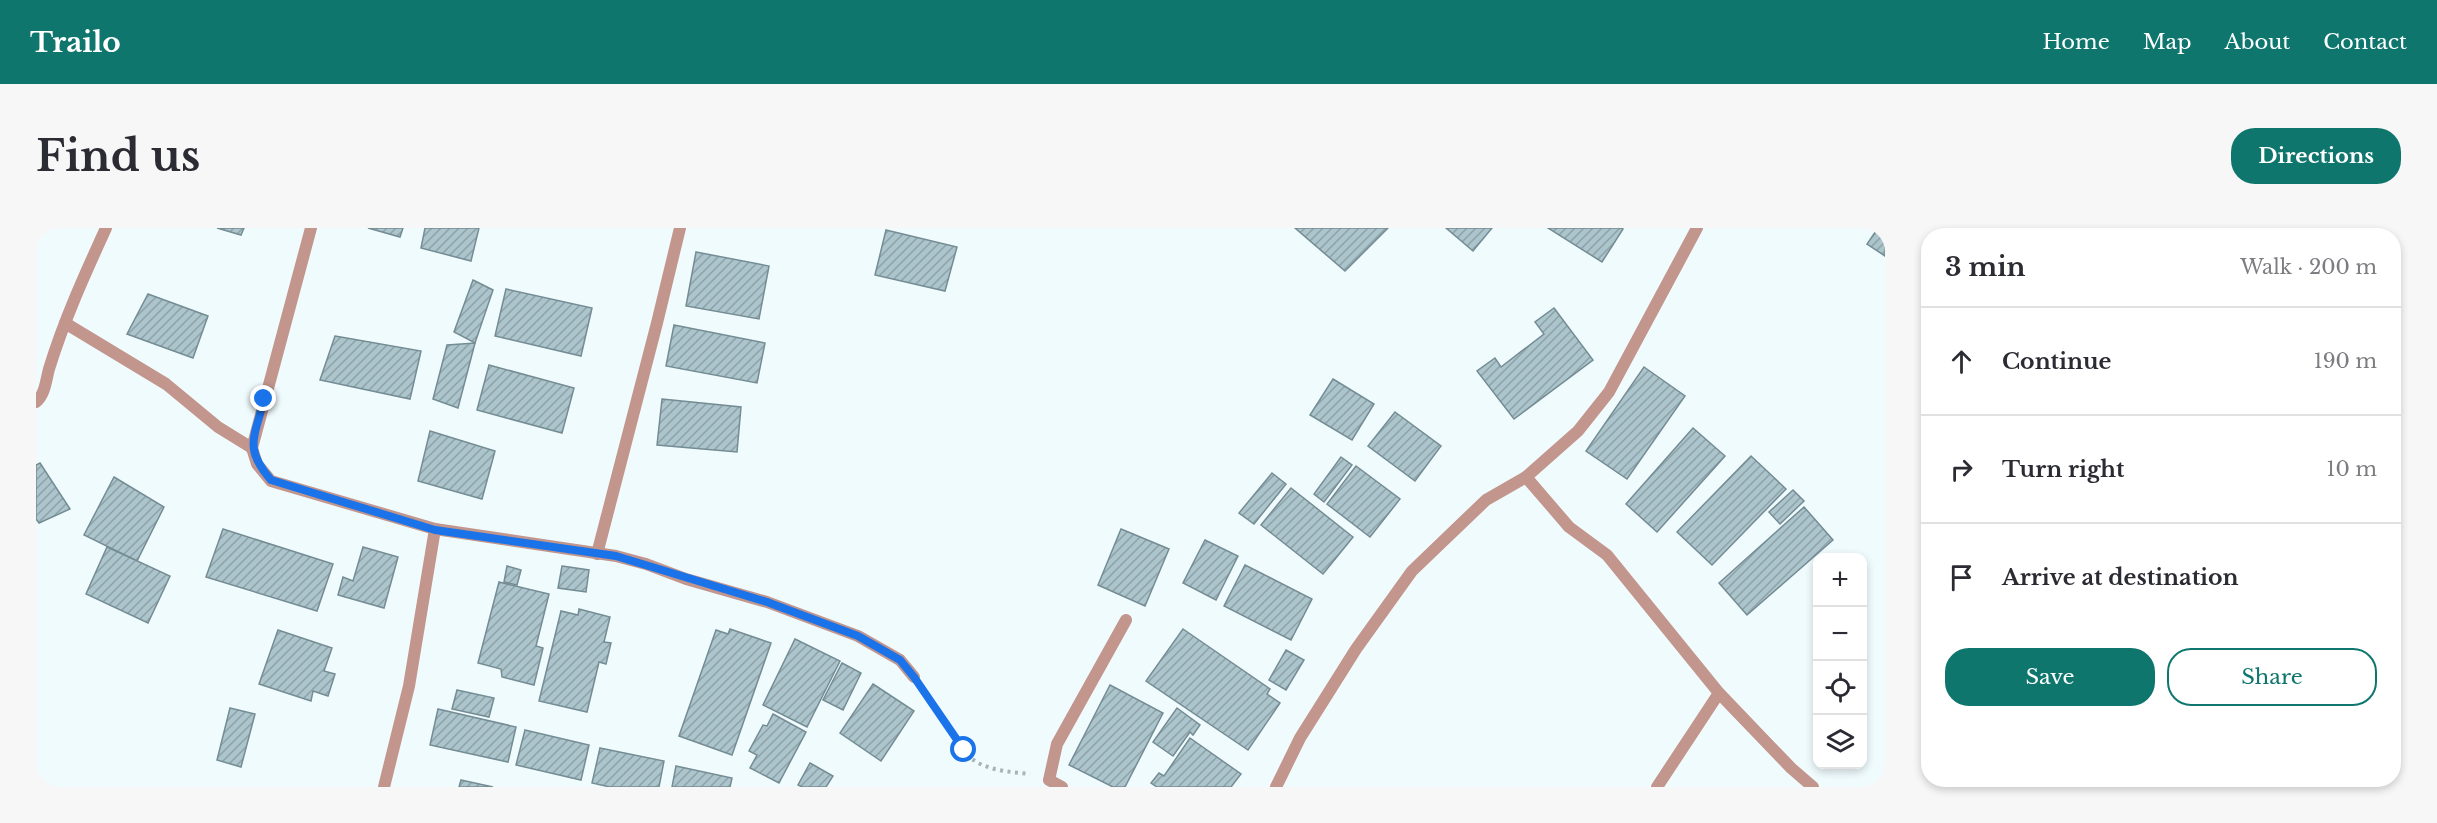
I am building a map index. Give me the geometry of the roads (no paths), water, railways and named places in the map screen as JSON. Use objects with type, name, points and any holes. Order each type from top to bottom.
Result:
[{"type":"street","points":[[36,402],[41,398],[76,294],[106,228]]},
{"type":"street","points":[[311,228],[252,448],[257,464],[271,480],[435,530],[616,556],[645,564],[686,579],[767,602],[858,636],[900,660],[914,677]]},
{"type":"street","points":[[597,554],[680,228]]},
{"type":"street","points":[[1276,787],[1300,738],[1356,649],[1412,570],[1486,500],[1526,477],[1578,431],[1609,392],[1697,228]]},
{"type":"street","points":[[65,323],[166,384],[218,427],[252,448]]},
{"type":"street","points":[[1526,477],[1569,527],[1607,555],[1719,693],[1791,768],[1813,787]]},
{"type":"street","points":[[384,787],[409,686],[435,530]]},
{"type":"street","points":[[1062,787],[1049,780],[1057,744],[1126,620]]},
{"type":"street","points":[[1657,787],[1719,693]]}]
